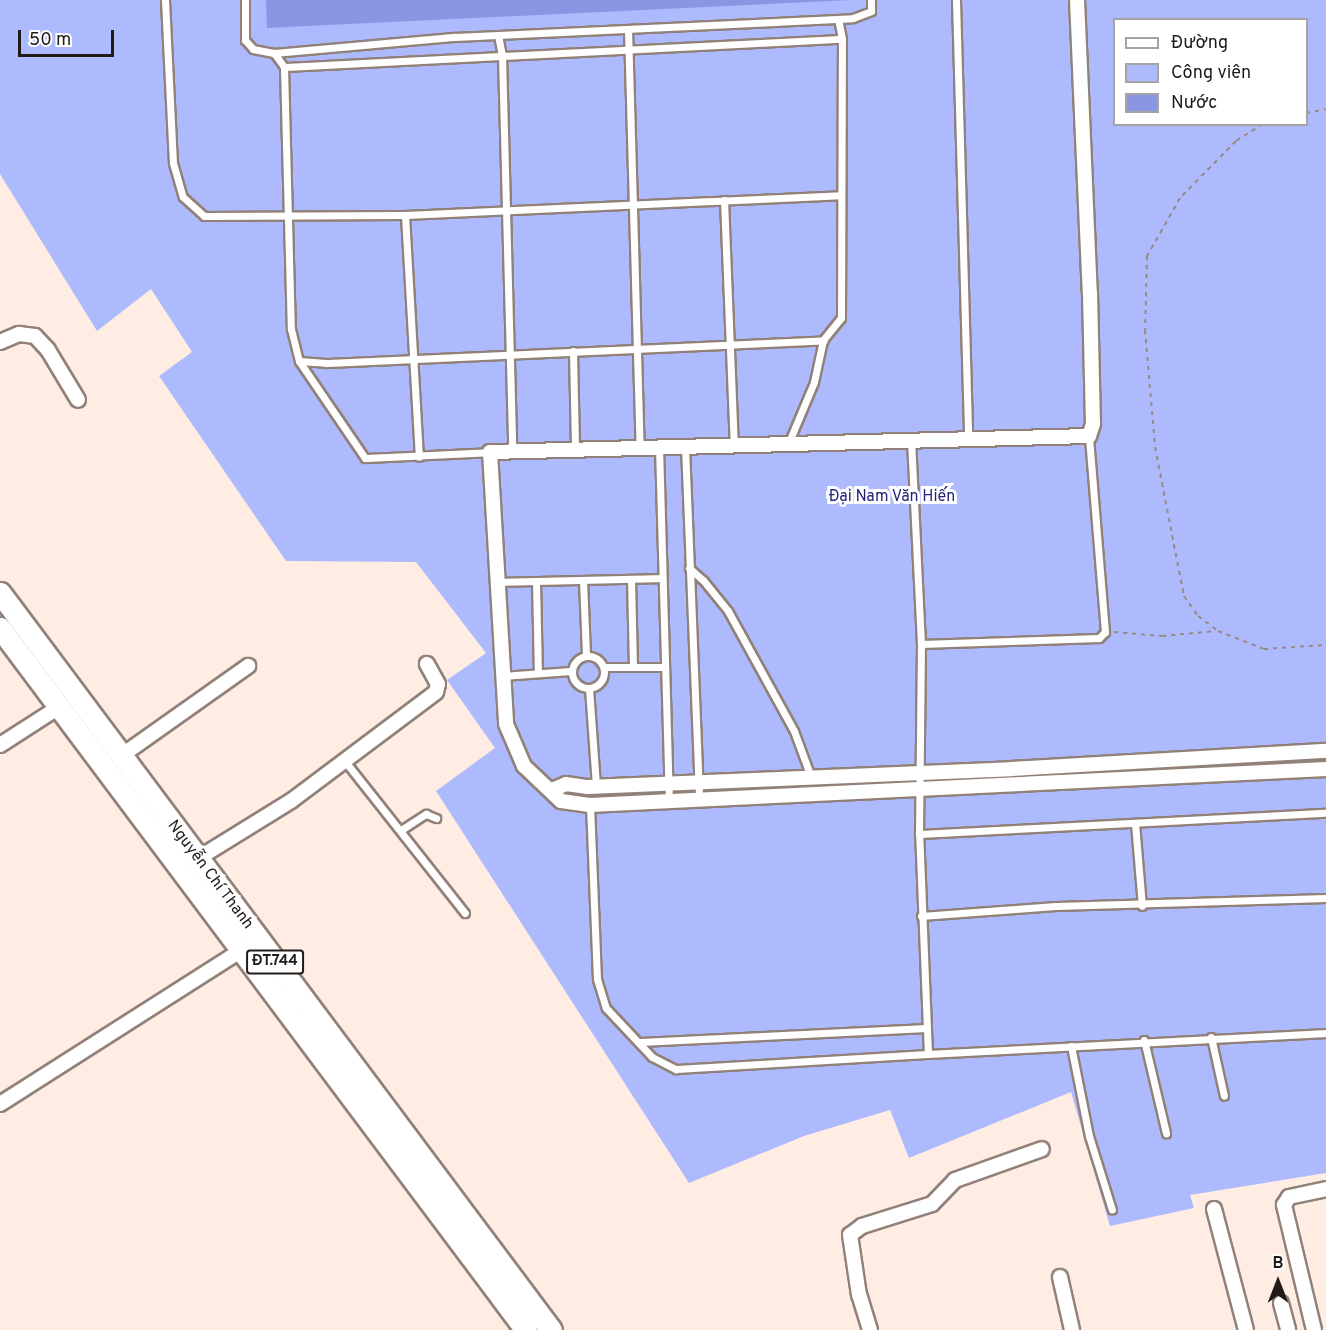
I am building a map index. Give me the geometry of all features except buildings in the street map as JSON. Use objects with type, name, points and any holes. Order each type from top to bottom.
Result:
[{"type":"main road","name":"Nguyễn Chí Thanh","points":[[0,593],[122,756],[240,951],[524,1316],[551,1330]]},
{"type":"main road","name":"Nguyễn Chí Thanh","points":[[0,628],[59,707],[189,864],[524,1316]]},
{"type":"street","points":[[1077,0],[1090,293],[1093,423],[1089,436],[490,452],[506,724],[524,766],[552,790],[561,801],[590,806],[699,800],[920,779],[1326,751]]},
{"type":"street","points":[[0,342],[19,334],[34,336],[48,350],[78,400]]},
{"type":"street","points":[[189,864],[291,801],[436,692],[438,684],[427,664]]},
{"type":"street","points":[[122,756],[248,666]]},
{"type":"street","points":[[0,745],[59,707]]},
{"type":"street","points":[[552,790],[566,784],[596,786],[811,777],[920,779],[1326,770]]},
{"type":"street","points":[[0,1104],[240,951]]},
{"type":"street","points":[[870,1330],[860,1295],[850,1235],[862,1227],[932,1204],[955,1180],[1042,1149]]},
{"type":"street","points":[[1314,1330],[1284,1205],[1288,1197],[1326,1189]]},
{"type":"street","points":[[1214,1209],[1246,1330]]},
{"type":"street","points":[[1060,1277],[1072,1330]]},
{"type":"street","points":[[1281,1303],[1288,1330]]},
{"type":"lane","points":[[165,0],[173,163],[183,197],[204,216],[288,218],[405,215],[841,195]]},
{"type":"lane","points":[[245,0],[248,46],[273,52],[498,35],[838,19],[871,11],[871,0]]},
{"type":"lane","points":[[956,0],[968,439]]},
{"type":"lane","points":[[788,444],[814,382],[823,340],[841,318],[842,39],[838,19]]},
{"type":"lane","points":[[628,29],[635,348],[640,447]]},
{"type":"lane","points":[[498,35],[502,56],[512,451]]},
{"type":"lane","points":[[284,67],[842,39]]},
{"type":"lane","points":[[273,52],[284,67],[291,329],[300,361],[365,459],[490,452]]},
{"type":"lane","points":[[724,200],[732,344],[734,445]]},
{"type":"lane","points":[[405,215],[419,457]]},
{"type":"lane","points":[[300,361],[823,340]]},
{"type":"lane","points":[[573,351],[575,449]]},
{"type":"lane","points":[[921,644],[1099,638],[1105,632],[1089,436]]},
{"type":"lane","points":[[911,439],[921,644],[919,834],[928,1053]]},
{"type":"lane","points":[[659,446],[669,802]]},
{"type":"lane","points":[[685,446],[696,781],[699,800]]},
{"type":"lane","points":[[689,568],[704,580],[728,611],[794,731],[811,777]]},
{"type":"lane","points":[[497,582],[662,578]]},
{"type":"lane","points":[[631,579],[633,667]]},
{"type":"lane","points":[[583,580],[586,655]]},
{"type":"lane","points":[[536,581],[538,673]]},
{"type":"lane","points":[[586,655],[597,658],[604,668],[600,684],[589,688],[574,681],[571,671],[576,660],[586,655]]},
{"type":"lane","points":[[604,668],[665,667]]},
{"type":"lane","points":[[502,676],[571,671]]},
{"type":"lane","points":[[589,688],[596,786]]},
{"type":"lane","points":[[344,760],[465,913]]},
{"type":"lane","points":[[590,806],[597,979],[606,1008],[652,1057],[676,1069],[1144,1040],[1326,1033]]},
{"type":"lane","points":[[919,834],[1326,813]]},
{"type":"lane","points":[[401,830],[426,814],[436,818]]},
{"type":"lane","points":[[1135,823],[1142,906]]},
{"type":"lane","points":[[921,916],[1056,906],[1142,906],[1326,898]]},
{"type":"lane","points":[[640,1042],[927,1028]]},
{"type":"lane","points":[[1211,1037],[1224,1096]]},
{"type":"lane","points":[[1144,1040],[1166,1133]]},
{"type":"lane","points":[[1071,1046],[1089,1136],[1112,1210]]},
{"type":"path","points":[[1308,113],[1326,109]]},
{"type":"path","points":[[1260,126],[1236,141],[1180,198],[1147,256],[1145,330],[1155,447],[1184,597],[1198,616],[1218,631],[1264,649],[1326,645]]},
{"type":"path","points":[[1105,632],[1162,636],[1218,631]]},
{"type":"green space","name":"Đại Nam Văn Hiến","points":[[0,0],[1326,0],[1326,1173],[1190,1195],[1194,1208],[1110,1226],[1071,1092],[909,1158],[890,1110],[804,1136],[689,1183],[436,791],[495,748],[447,680],[486,653],[416,562],[286,561],[159,376],[192,352],[151,289],[97,331],[0,174]]},
{"type":"water","points":[[266,0],[850,0],[267,28]]}]
